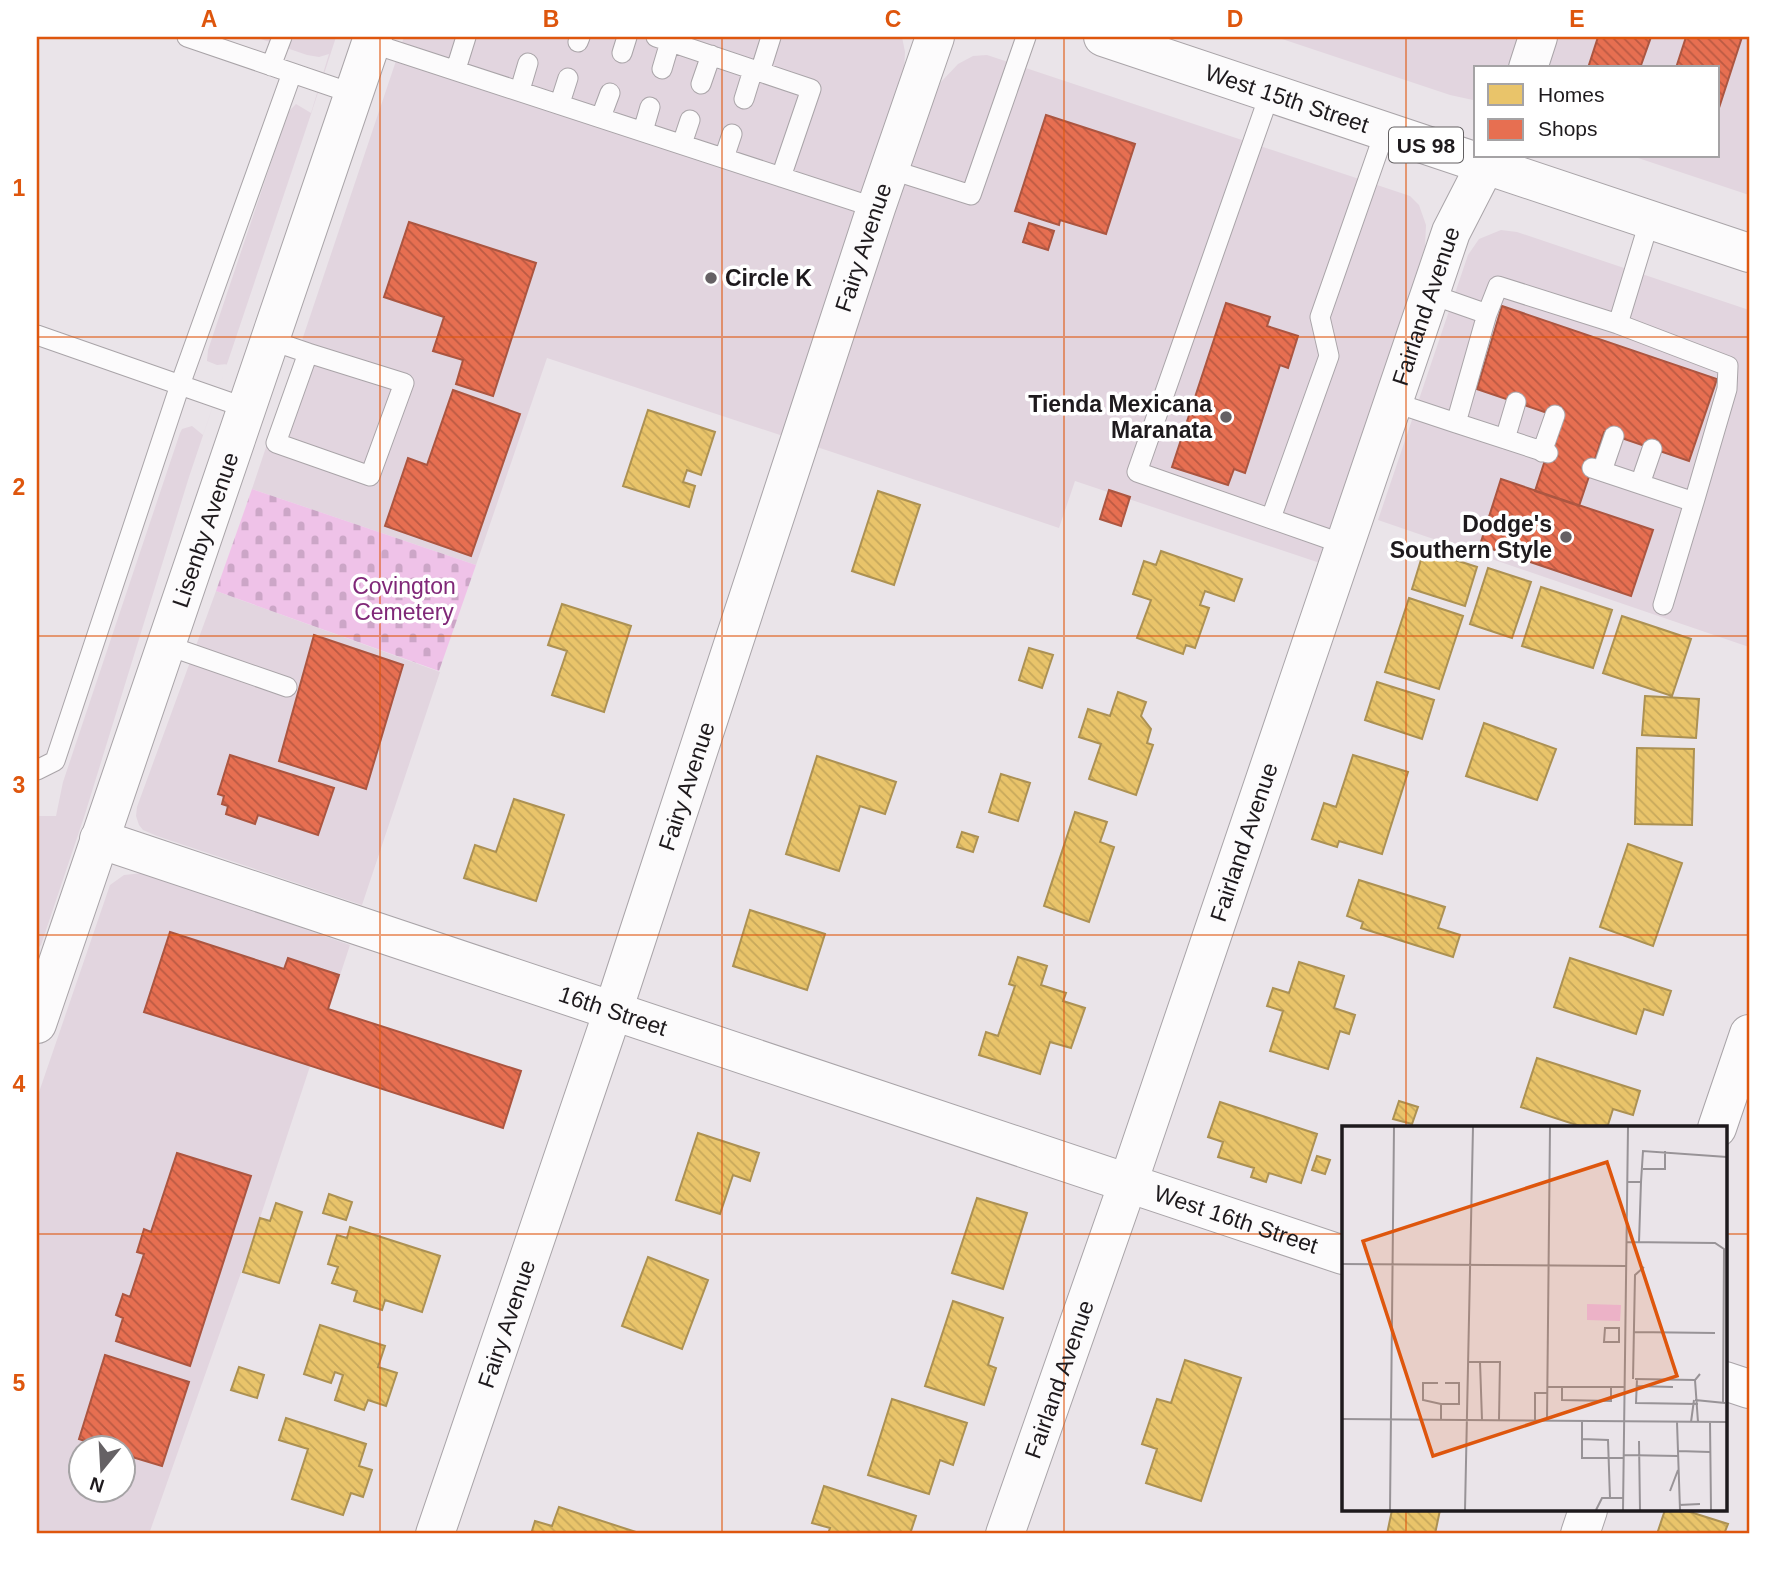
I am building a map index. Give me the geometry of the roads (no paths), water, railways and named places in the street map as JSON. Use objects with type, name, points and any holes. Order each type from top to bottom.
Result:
[{"type":"main road","name":"Fairy Avenue","points":[[435,1534],[613,1011],[876,208],[935,37]]},
{"type":"main road","name":"West 15th Street","points":[[1103,37],[1385,131],[1474,156]]},
{"type":"main road","points":[[1529,66],[1538,37]]},
{"type":"main road","name":"Lisenby Avenue","points":[[40,1004],[166,645],[255,431],[270,340],[372,40]]},
{"type":"main road","name":"West 15th Street","points":[[1488,160],[1749,253]]},
{"type":"main road","name":"Fairland Avenue","points":[[1005,1534],[1128,1183],[1451,232],[1488,160]]},
{"type":"main road","name":"16th Street","points":[[99,839],[1128,1183]]},
{"type":"main road","points":[[1718,1126],[1749,1034]]},
{"type":"main road","name":"West 16th Street","points":[[1128,1183],[1342,1255]]},
{"type":"main road","points":[[1726,1381],[1749,1389]]},
{"type":"main road","points":[[1580,1534],[1587,1512]]},
{"type":"lane","points":[[187,37],[354,94]]},
{"type":"lane","points":[[271,66],[282,37]]},
{"type":"lane","points":[[456,69],[466,37]]},
{"type":"lane","points":[[744,99],[771,37]]},
{"type":"lane","points":[[889,169],[971,195],[1026,37]]},
{"type":"lane","points":[[662,69],[663,39],[811,89],[781,177]]},
{"type":"lane","points":[[372,40],[876,208]]},
{"type":"lane","points":[[701,84],[711,55]]},
{"type":"lane","points":[[520,90],[528,64]]},
{"type":"lane","points":[[37,770],[55,761],[180,384],[292,73]]},
{"type":"lane","points":[[560,103],[568,78]]},
{"type":"lane","points":[[601,117],[610,93]]},
{"type":"lane","points":[[1270,93],[1137,472],[1346,545]]},
{"type":"lane","points":[[643,131],[650,107]]},
{"type":"lane","points":[[682,144],[690,120]]},
{"type":"lane","points":[[1271,519],[1329,356],[1320,317],[1385,131]]},
{"type":"lane","points":[[724,158],[732,134]]},
{"type":"lane","points":[[1618,324],[1650,219]]},
{"type":"lane","points":[[1457,423],[1487,314],[1498,286],[1542,309],[1584,324],[1618,324],[1645,345],[1683,358],[1728,366],[1727,389],[1663,605]]},
{"type":"lane","points":[[1430,294],[1487,314]]},
{"type":"lane","points":[[37,335],[180,384],[255,431],[370,476],[404,383],[270,340]]},
{"type":"lane","points":[[255,431],[308,353]]},
{"type":"lane","points":[[1393,402],[1545,452],[1555,415]]},
{"type":"lane","points":[[1505,439],[1516,402]]},
{"type":"lane","points":[[1614,436],[1597,469],[1695,502]]},
{"type":"lane","points":[[1640,484],[1652,449]]},
{"type":"lane","points":[[166,645],[286,687]]},
{"type":"place","name":"Circle K","points":[[711,278]]},
{"type":"place","name":"Tienda Mexicana Maranata","points":[[1226,417]]},
{"type":"place","name":"Dodge's Southern Style","points":[[1566,537]]},
{"type":"park label","name":"Covington Cemetery","points":[[404,599]]}]
